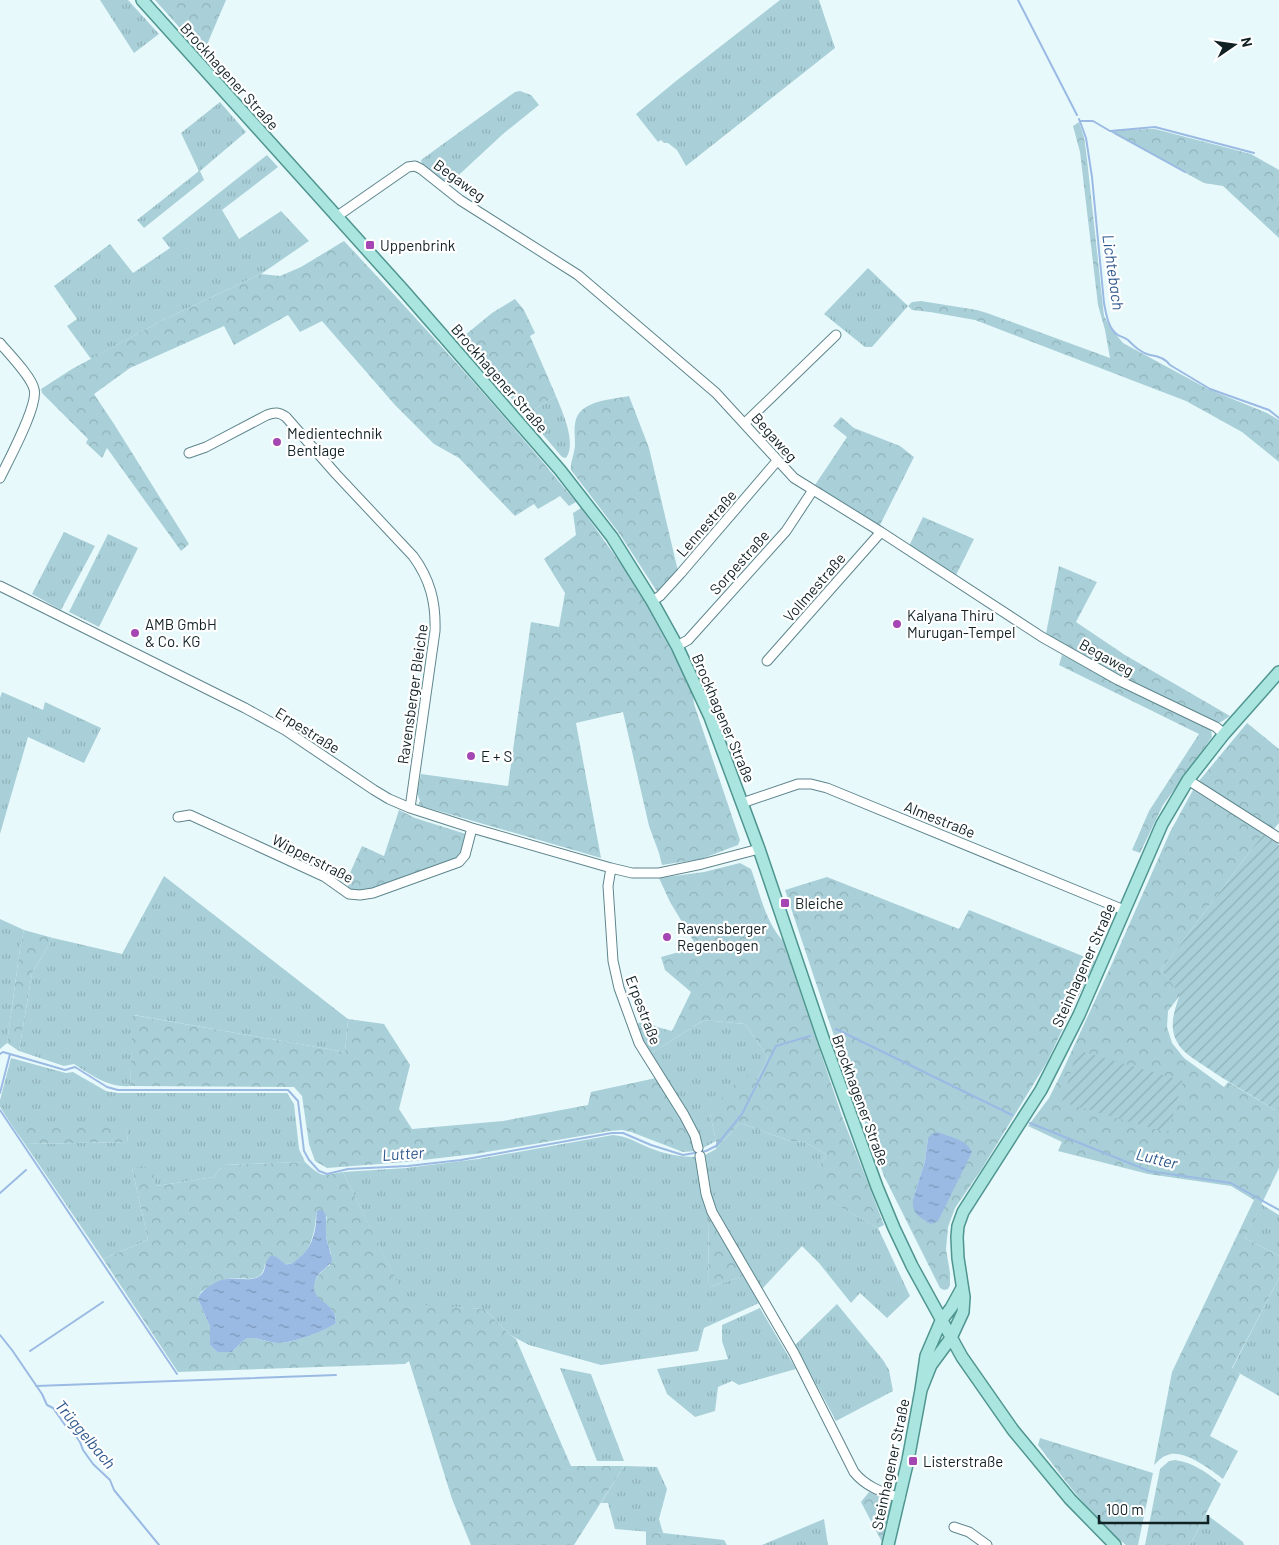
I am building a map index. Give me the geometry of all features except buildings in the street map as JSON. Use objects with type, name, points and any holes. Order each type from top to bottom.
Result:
[{"type":"main road","name":"Brockhagener Straße","points":[[142,0],[404,291],[560,470],[612,538],[652,601],[677,646],[710,717],[759,849],[877,1187],[912,1266],[941,1321],[980,1384],[1013,1430],[1070,1499],[1115,1545]]},
{"type":"main road","name":"Steinhagener Straße","points":[[921,1390],[931,1365],[952,1338],[963,1312],[964,1297],[957,1238],[958,1226],[963,1212],[1041,1090],[1079,1015],[1162,824],[1188,780],[1224,734],[1279,672]]},
{"type":"main road","name":"Steinhagener Straße","points":[[888,1545],[900,1498],[926,1356],[941,1321],[962,1288]]},
{"type":"street","name":"Begaweg","points":[[336,216],[408,167],[415,166],[421,169],[460,200],[578,275],[716,393],[794,478],[1042,637],[1118,680],[1216,727],[1224,734]]},
{"type":"street","points":[[745,424],[836,335]]},
{"type":"street","points":[[0,343],[32,382],[35,394],[30,412],[0,478]]},
{"type":"street","name":"Ravensberger Bleiche","points":[[189,452],[206,447],[267,415],[275,412],[281,413],[421,566],[432,590],[436,618],[410,808]]},
{"type":"street","name":"Lennestraße","points":[[652,601],[660,596],[676,579],[778,461]]},
{"type":"street","name":"Sorpestraße","points":[[677,646],[688,640],[786,531],[813,490]]},
{"type":"street","name":"Vollmestraße","points":[[767,662],[881,532]]},
{"type":"street","name":"Erpestraße","points":[[0,586],[245,708],[285,730],[374,790],[410,808],[472,828],[632,873],[659,873],[759,849]]},
{"type":"street","points":[[1188,780],[1279,838]]},
{"type":"street","name":"Almestraße","points":[[742,803],[798,784],[811,784],[827,788],[1124,910]]},
{"type":"street","name":"Wipperstraße","points":[[178,817],[190,815],[325,877],[349,894],[360,895],[373,893],[459,862],[465,855],[472,828]]},
{"type":"street","name":"Erpestraße","points":[[611,868],[608,886],[613,961],[619,988],[639,1043],[695,1136],[706,1194],[712,1212],[794,1353],[854,1472],[860,1480],[869,1486],[900,1498]]},
{"type":"street","points":[[954,1527],[969,1532],[987,1545]]},
{"type":"green space","points":[[100,0],[128,0],[159,34],[134,53]]},
{"type":"green space","points":[[155,0],[226,0],[203,54]]},
{"type":"green space","points":[[780,0],[819,0],[835,48],[686,166],[677,150],[661,140],[658,142],[636,114]]},
{"type":"green space","points":[[520,91],[531,95],[539,105],[503,134],[448,185],[422,164],[421,160],[515,92]]},
{"type":"green space","points":[[220,102],[246,132],[200,171],[204,180],[144,228],[137,220],[199,171],[181,133]]},
{"type":"green space","points":[[1079,122],[1084,137],[1087,159],[1104,316],[1110,327],[1123,343],[1208,389],[1267,413],[1279,420],[1279,462],[1242,432],[1186,401],[975,320],[912,310],[908,306],[912,302],[921,301],[977,310],[1110,358],[1098,305],[1080,152],[1073,126]]},
{"type":"green space","points":[[1155,129],[1251,154],[1279,170],[1279,238],[1223,186],[1204,183],[1114,134],[1115,130]]},
{"type":"green space","points":[[267,155],[278,167],[222,210],[239,239],[281,211],[309,241],[261,274],[165,319],[91,359],[67,326],[77,319],[54,286],[110,244],[133,273],[170,248],[162,238]]},
{"type":"green space","points":[[344,241],[520,435],[576,502],[569,506],[560,496],[538,509],[534,504],[515,516],[459,458],[434,444],[395,405],[322,321],[300,332],[288,315],[234,345],[224,326],[130,368],[94,394],[189,544],[181,551],[107,448],[102,458],[86,443],[88,439],[42,393],[41,389],[72,369],[165,319],[261,274],[280,276],[301,267]]},
{"type":"green space","points":[[868,268],[908,306],[872,347],[865,347],[824,314]]},
{"type":"green space","points":[[515,299],[524,310],[535,333],[530,336],[556,396],[526,415],[459,340],[492,313]]},
{"type":"green space","points":[[556,396],[565,418],[569,436],[569,452],[566,458],[562,457],[526,415]]},
{"type":"green space","points":[[629,396],[649,448],[678,571],[658,593],[619,533],[571,470],[577,416],[582,410],[596,402]]},
{"type":"green space","points":[[841,417],[854,428],[900,446],[914,457],[879,527],[815,485],[847,437],[833,426]]},
{"type":"green space","points":[[581,508],[623,567],[646,604],[693,695],[694,704],[740,840],[738,845],[701,859],[662,865],[649,826],[623,712],[576,723],[601,858],[418,805],[420,801],[417,793],[421,774],[508,786],[531,622],[559,627],[565,593],[544,559],[576,535],[573,513]]},
{"type":"green space","points":[[923,517],[974,539],[956,575],[909,546]]},
{"type":"green space","points":[[64,532],[95,546],[61,610],[32,594]]},
{"type":"green space","points":[[108,534],[138,548],[99,627],[69,612]]},
{"type":"green space","points":[[1059,566],[1097,582],[1076,622],[1125,655],[1230,716],[1221,722],[1216,722],[1108,670],[1046,634]]},
{"type":"green space","points":[[1062,655],[1211,730],[1212,737],[1163,805],[1140,853],[1132,850],[1149,811],[1199,734],[1059,665]]},
{"type":"green space","points":[[2,692],[43,710],[45,702],[101,728],[84,763],[28,737],[0,834],[0,698]]},
{"type":"green space","points":[[1247,723],[1279,749],[1279,823],[1273,830],[1205,788],[1199,781]]},
{"type":"green space","points":[[1193,790],[1263,834],[1161,970],[1181,994],[1168,1011],[1167,1027],[1172,1043],[1184,1058],[1224,1087],[1228,1082],[1275,1110],[1279,1109],[1279,1168],[1245,1238],[1279,1256],[1279,1278],[1232,1368],[1240,1374],[1210,1436],[1238,1451],[1223,1479],[1199,1462],[1178,1454],[1166,1455],[1154,1465],[1172,1372],[1254,1200],[1231,1186],[1148,1174],[1058,1151],[1062,1142],[1028,1126],[1049,1098],[1062,1072],[1170,832]]},
{"type":"green space","points":[[399,810],[415,818],[466,834],[462,854],[457,858],[367,891],[359,892],[352,890],[348,887],[350,873],[362,846],[384,856]]},
{"type":"green space","points":[[1263,834],[1279,845],[1279,1109],[1275,1110],[1192,1058],[1182,1049],[1174,1036],[1173,1030],[1174,1012],[1180,994],[1161,970]]},
{"type":"green space","points":[[740,863],[751,869],[767,916],[783,941],[842,1116],[884,1225],[878,1228],[805,1187],[827,1155],[803,1141],[793,1142],[740,1123],[716,1149],[710,1114],[711,1110],[744,1074],[757,1080],[768,1057],[745,1024],[704,1020],[650,1054],[635,1025],[645,1020],[657,1027],[672,1031],[691,992],[665,970],[661,957],[697,947],[670,902],[659,878],[704,872]]},
{"type":"green space","points":[[164,876],[348,1019],[345,1052],[134,1015],[130,1086],[108,1083],[74,1064],[64,1066],[19,1051],[32,973],[53,938],[122,954]]},
{"type":"green space","points":[[827,877],[959,929],[969,910],[1095,961],[1047,1062],[981,1170],[955,1208],[948,1227],[946,1249],[950,1273],[948,1289],[940,1288],[884,1176],[785,890]],"holes":[[[928,1138],[930,1223],[913,1199],[925,1161]]]},
{"type":"green space","points":[[0,919],[24,930],[7,1043],[0,1049]]},
{"type":"green space","points":[[24,930],[53,938],[32,973],[19,1051],[7,1043]]},
{"type":"green space","points":[[133,1015],[345,1052],[348,1019],[384,1024],[410,1065],[399,1109],[412,1129],[503,1121],[588,1105],[591,1092],[656,1078],[693,1136],[697,1151],[683,1152],[622,1130],[475,1154],[327,1168],[315,1161],[309,1144],[302,1096],[294,1087],[130,1086]]},
{"type":"green space","points":[[704,1020],[745,1024],[768,1057],[757,1080],[710,1114],[716,1141],[703,1148],[698,1134],[650,1054]]},
{"type":"green space","points":[[1077,1050],[1183,1081],[1168,1133],[1062,1102]]},
{"type":"green space","points":[[11,1058],[66,1073],[73,1072],[106,1091],[118,1093],[287,1093],[294,1104],[299,1149],[305,1162],[223,1165],[214,1177],[156,1186],[132,1168],[148,1240],[103,1259],[25,1144],[128,1142],[126,1127],[13,1127],[0,1107],[0,1100]]},
{"type":"green space","points":[[740,1123],[793,1142],[803,1141],[827,1155],[806,1187],[878,1228],[910,1296],[887,1318],[860,1293],[851,1303],[819,1263],[802,1246],[762,1289],[715,1210],[710,1194],[705,1155],[716,1149]]},
{"type":"green space","points":[[13,1127],[126,1127],[128,1142],[25,1144]]},
{"type":"green space","points":[[613,1135],[628,1138],[667,1153],[696,1157],[702,1196],[709,1216],[708,1287],[744,1276],[759,1303],[704,1328],[698,1351],[601,1365],[529,1345],[510,1335],[484,1309],[408,1305],[343,1172],[406,1168],[478,1159]]},
{"type":"green space","points":[[305,1162],[315,1171],[322,1174],[343,1172],[408,1304],[484,1309],[516,1339],[571,1466],[624,1466],[574,1545],[471,1545],[452,1499],[409,1361],[405,1364],[178,1372],[103,1259],[148,1240],[132,1168],[152,1168],[156,1186],[214,1177],[223,1165]],"holes":[[[316,1213],[327,1217],[325,1231],[331,1253],[330,1265],[317,1277],[314,1291],[321,1301],[334,1313],[336,1323],[315,1333],[284,1343],[249,1338],[232,1352],[217,1352],[210,1345],[210,1327],[198,1299],[201,1292],[226,1279],[255,1278],[263,1271],[265,1264],[278,1258],[284,1264],[292,1263],[299,1259],[305,1253],[312,1238]]]},
{"type":"green space","points":[[1261,1204],[1279,1215],[1279,1256],[1245,1238]]},
{"type":"green space","points":[[709,1216],[744,1276],[708,1287]]},
{"type":"green space","points":[[1279,1278],[1279,1396],[1232,1369]]},
{"type":"green space","points":[[837,1304],[883,1360],[889,1370],[893,1391],[836,1421],[795,1345]]},
{"type":"green space","points":[[760,1308],[796,1369],[739,1385],[732,1381],[718,1387],[715,1411],[695,1417],[667,1394],[657,1369],[728,1359],[722,1341],[722,1325]]},
{"type":"green space","points":[[560,1368],[591,1374],[624,1461],[597,1461]]},
{"type":"green space","points":[[1040,1438],[1153,1473],[1138,1545],[1126,1545],[1090,1511],[1038,1445]]},
{"type":"green space","points":[[1175,1460],[1188,1463],[1200,1469],[1221,1484],[1190,1545],[1145,1545],[1160,1469],[1169,1461]]},
{"type":"green space","points":[[624,1466],[657,1467],[667,1489],[659,1519],[663,1533],[615,1529],[608,1503],[601,1503]]},
{"type":"green space","points":[[869,1492],[890,1502],[892,1505],[883,1544],[861,1502]]},
{"type":"green space","points":[[1206,1514],[1243,1542],[1244,1545],[1190,1545]]},
{"type":"green space","points":[[824,1519],[828,1545],[762,1545]]},
{"type":"green space","points":[[646,1531],[724,1540],[727,1545],[646,1545]]},
{"type":"water","points":[[937,1132],[962,1141],[972,1152],[938,1221],[931,1224],[920,1217],[915,1211],[913,1199],[925,1161],[928,1138]]},
{"type":"water","points":[[318,1210],[322,1210],[325,1215],[326,1236],[332,1261],[317,1276],[314,1290],[319,1298],[333,1311],[336,1323],[316,1333],[291,1341],[277,1343],[249,1338],[232,1352],[217,1352],[210,1345],[210,1327],[198,1299],[201,1294],[216,1282],[230,1279],[253,1279],[261,1275],[267,1260],[272,1255],[285,1264],[291,1264],[296,1261],[303,1255],[311,1242]]},
{"type":"waterway","name":"Lichtebach","points":[[1018,0],[1077,115]]},
{"type":"waterway","name":"Lichtebach","points":[[1079,119],[1086,138],[1092,177],[1104,303],[1112,329],[1141,351],[1164,359],[1170,365],[1210,389],[1269,410],[1279,418]]},
{"type":"waterway","points":[[1080,121],[1093,121],[1110,131],[1155,127],[1254,153]]},
{"type":"waterway","points":[[1111,131],[1185,172]]},
{"type":"waterway","name":"Lutter","points":[[836,1029],[1012,1115]]},
{"type":"waterway","name":"Lutter","points":[[0,1054],[3,1052],[65,1070],[75,1067],[107,1087],[118,1090],[288,1090],[298,1101],[304,1151],[319,1171],[327,1174],[348,1169],[408,1166],[461,1160],[612,1133],[623,1133],[651,1145],[683,1155],[706,1151],[716,1146],[742,1114],[776,1046],[810,1036]]},
{"type":"waterway","points":[[0,1093],[10,1054]]},
{"type":"waterway","points":[[0,1110],[177,1374]]},
{"type":"waterway","name":"Lutter","points":[[1030,1123],[1149,1171],[1231,1183],[1279,1210]]},
{"type":"waterway","points":[[0,1193],[26,1170]]},
{"type":"waterway","points":[[30,1351],[103,1302]]},
{"type":"waterway","name":"Trüggelbach","points":[[0,1335],[42,1394],[47,1405],[53,1408],[65,1425],[73,1432],[93,1464],[110,1480],[114,1490],[159,1545]]},
{"type":"waterway","points":[[36,1386],[336,1375]]},
{"type":"place","name":"Uppenbrink","points":[[370,245]]},
{"type":"place","name":"Medientechnik Bentlage","points":[[277,442]]},
{"type":"place","name":"Kalyana Thiru Murugan-Tempel","points":[[897,624]]},
{"type":"place","name":"AMB GmbH & Co. KG","points":[[135,633]]},
{"type":"place","name":"E + S","points":[[471,756]]},
{"type":"place","name":"Bleiche","points":[[785,903]]},
{"type":"place","name":"Ravensberger Regenbogen","points":[[667,937]]},
{"type":"place","name":"Listerstraße","points":[[913,1461]]}]
